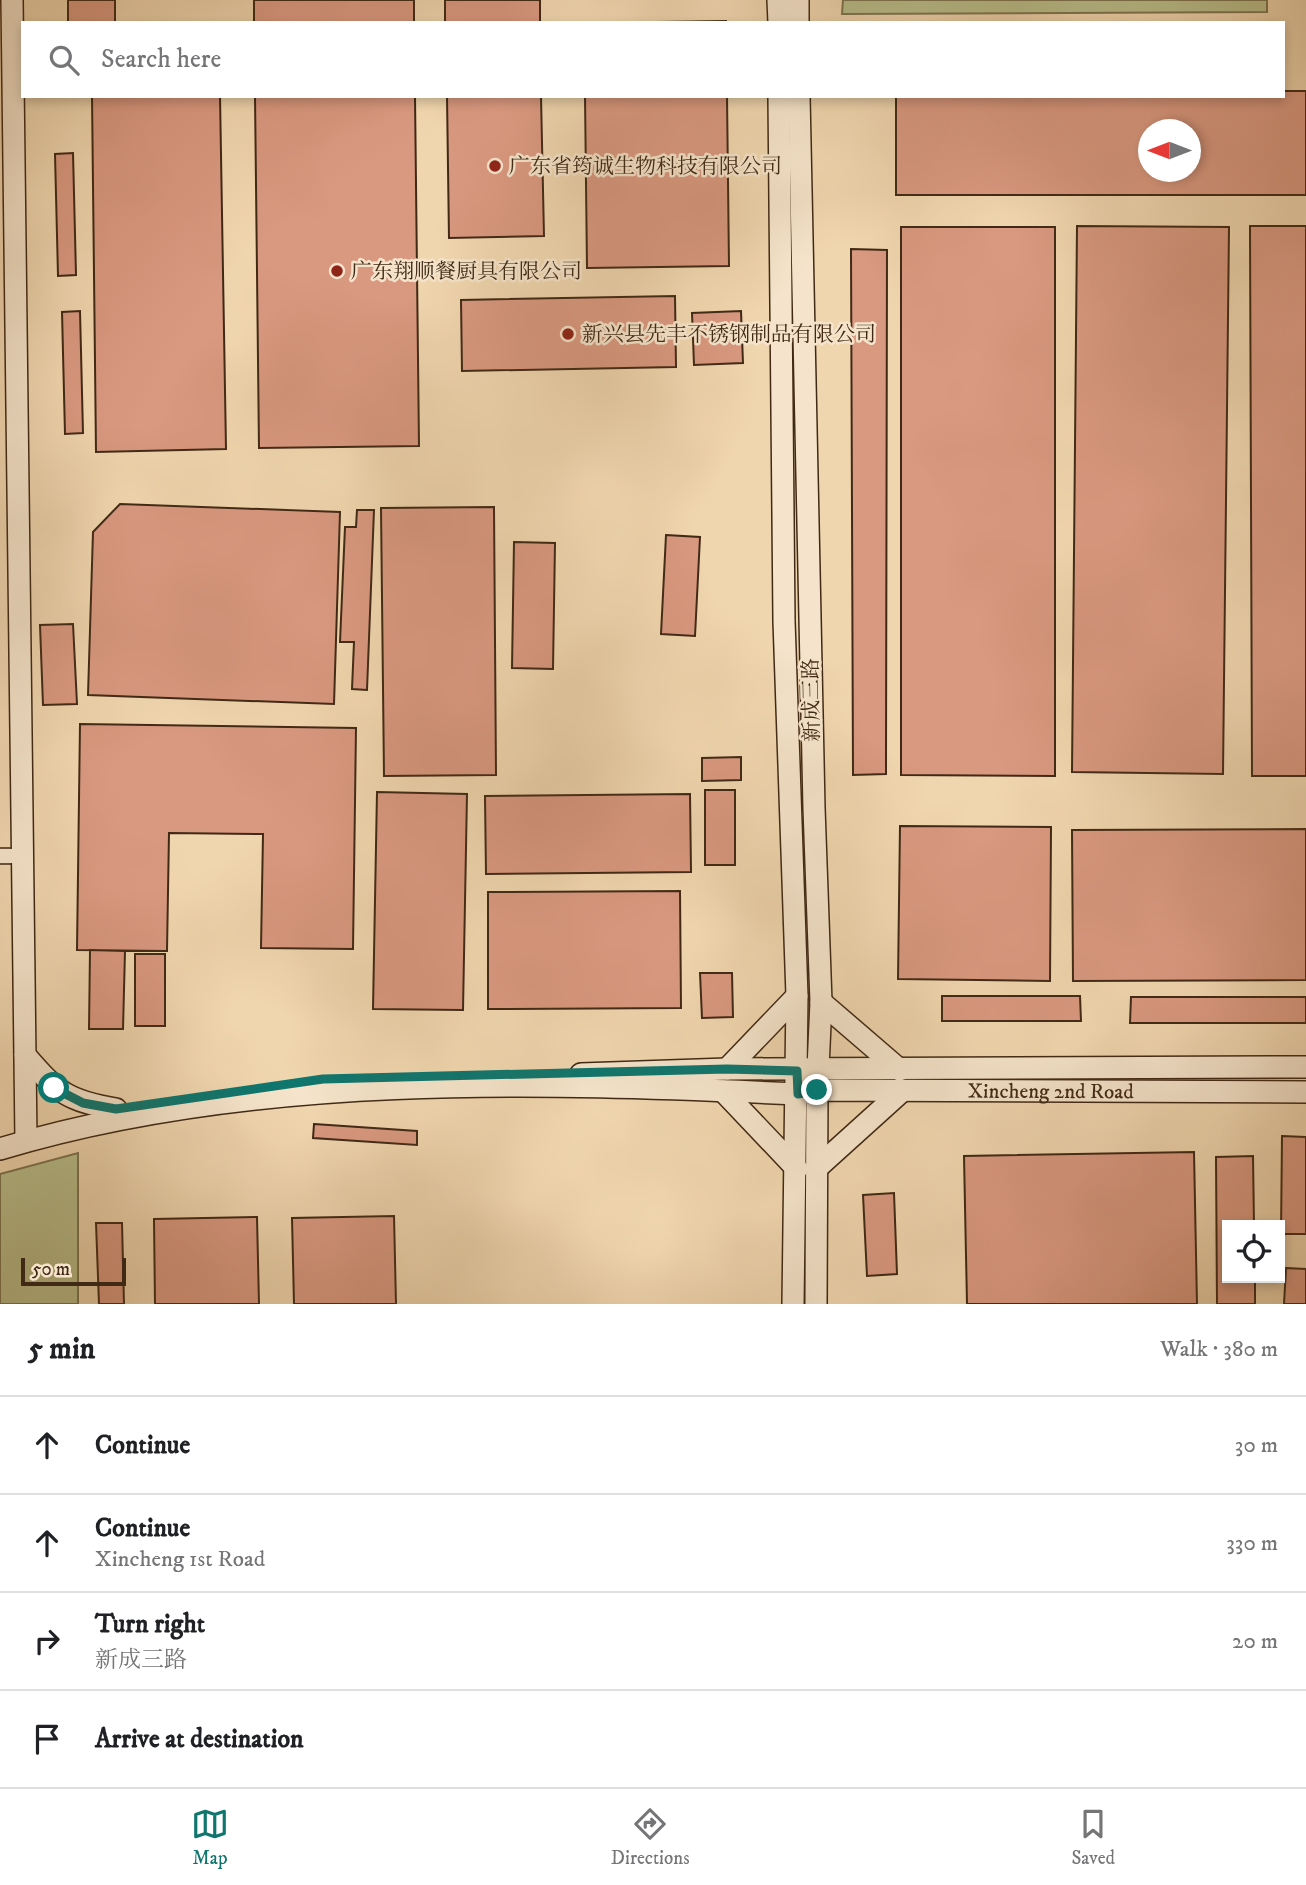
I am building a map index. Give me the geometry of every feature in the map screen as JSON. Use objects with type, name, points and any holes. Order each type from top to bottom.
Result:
[{"type":"street","points":[[12,0],[26,1134]]},
{"type":"street","points":[[778,0],[779,21]]},
{"type":"street","points":[[798,0],[798,21]]},
{"type":"street","name":"新成三路","points":[[779,98],[784,621],[797,996],[797,1071],[812,1084]]},
{"type":"street","name":"新成三路","points":[[793,1304],[808,1167],[812,1084],[821,1002],[814,808],[799,98]]},
{"type":"street","points":[[0,856],[22,856]]},
{"type":"street","points":[[727,1069],[797,996]]},
{"type":"street","points":[[723,1091],[808,1167],[901,1081],[821,1002]]},
{"type":"street","points":[[25,1055],[54,1088],[83,1103],[116,1109]]},
{"type":"street","name":"Xincheng 2nd Road","points":[[26,1134],[324,1091],[569,1086],[723,1091],[812,1084],[1306,1067]]},
{"type":"street","points":[[0,1135],[26,1134],[116,1109],[323,1079],[727,1069],[797,1071]]},
{"type":"street","name":"Xincheng 2nd Road","points":[[901,1081],[1306,1092]]},
{"type":"street","points":[[0,1149],[26,1134]]},
{"type":"street","name":"新成三路","points":[[808,1167],[816,1304]]},
{"type":"green space","points":[[843,0],[1267,0],[1267,12],[842,14]]},
{"type":"green space","points":[[78,1153],[78,1304],[0,1304],[0,1174]]},
{"type":"building","points":[[68,0],[115,0],[115,21],[68,21]]},
{"type":"building","points":[[254,0],[414,0],[414,21],[254,21]]},
{"type":"building","points":[[445,0],[540,0],[540,21],[445,21]]},
{"type":"building","points":[[1285,91],[1306,91],[1306,195],[896,195],[896,98],[1285,98]]},
{"type":"building","points":[[92,98],[220,98],[226,449],[96,452]]},
{"type":"building","name":"广东翔顺餐厨具有限公司","points":[[255,98],[415,98],[419,446],[259,448]]},
{"type":"building","name":"广东省筠诚生物科技有限公司","points":[[447,98],[541,98],[544,236],[449,238]]},
{"type":"building","points":[[585,98],[727,98],[729,266],[587,268]]},
{"type":"building","points":[[73,153],[76,275],[58,276],[55,154]]},
{"type":"building","points":[[1077,226],[1229,227],[1223,774],[1072,772]]},
{"type":"building","points":[[1250,226],[1306,226],[1306,776],[1252,776]]},
{"type":"building","points":[[901,227],[1055,227],[1055,776],[901,775]]},
{"type":"building","points":[[851,249],[887,250],[886,774],[853,775]]},
{"type":"building","name":"新兴县先丰不锈钢制品有限公司","points":[[675,296],[676,367],[462,371],[461,300]]},
{"type":"building","points":[[80,311],[83,433],[65,434],[62,312]]},
{"type":"building","points":[[741,311],[743,363],[694,365],[692,313]]},
{"type":"building","points":[[120,504],[340,512],[334,704],[88,695],[93,532]]},
{"type":"building","points":[[494,507],[496,775],[384,776],[381,508]]},
{"type":"building","points":[[357,510],[374,510],[367,690],[352,689],[354,642],[340,642],[345,527],[356,527]]},
{"type":"building","points":[[666,535],[700,537],[695,636],[661,634]]},
{"type":"building","points":[[514,542],[555,543],[553,669],[512,668]]},
{"type":"building","points":[[73,624],[77,704],[43,705],[40,625]]},
{"type":"building","points":[[80,724],[356,728],[353,949],[261,948],[263,834],[169,833],[167,951],[77,950]]},
{"type":"building","points":[[741,757],[741,780],[702,781],[702,758]]},
{"type":"building","points":[[705,790],[735,790],[735,865],[705,865]]},
{"type":"building","points":[[377,792],[467,794],[463,1010],[373,1009]]},
{"type":"building","points":[[690,794],[691,872],[486,874],[485,796]]},
{"type":"building","points":[[900,826],[1051,827],[1050,981],[898,979]]},
{"type":"building","points":[[1306,829],[1306,980],[1073,981],[1072,830]]},
{"type":"building","points":[[680,891],[681,1008],[488,1009],[488,892]]},
{"type":"building","points":[[90,950],[125,951],[123,1029],[89,1029]]},
{"type":"building","points":[[135,954],[165,954],[165,1026],[135,1026]]},
{"type":"building","points":[[700,973],[732,973],[733,1017],[702,1018]]},
{"type":"building","points":[[942,996],[1080,996],[1081,1021],[942,1021]]},
{"type":"building","points":[[1131,997],[1306,997],[1306,1023],[1130,1023]]},
{"type":"building","points":[[314,1124],[417,1131],[417,1145],[313,1138]]},
{"type":"building","points":[[1282,1136],[1306,1137],[1306,1234],[1285,1234],[1285,1220],[1281,1220]]},
{"type":"building","points":[[1194,1152],[1197,1304],[967,1304],[964,1156]]},
{"type":"building","points":[[1253,1156],[1254,1220],[1222,1220],[1222,1283],[1255,1283],[1255,1304],[1217,1304],[1216,1157]]},
{"type":"building","points":[[894,1193],[897,1274],[867,1276],[863,1195]]},
{"type":"building","points":[[394,1216],[396,1304],[294,1304],[292,1218]]},
{"type":"building","points":[[257,1217],[259,1304],[155,1304],[154,1219]]},
{"type":"building","points":[[96,1223],[122,1223],[124,1304],[99,1304]]},
{"type":"building","points":[[1286,1268],[1306,1269],[1306,1304],[1284,1304]]},
{"type":"place","name":"广东省筠诚生物科技有限公司","points":[[495,166]]},
{"type":"place","name":"广东翔顺餐厨具有限公司","points":[[337,271]]},
{"type":"place","name":"新兴县先丰不锈钢制品有限公司","points":[[568,334]]},
{"type":"route","points":[[54,1088],[83,1103],[116,1109],[323,1079],[727,1069],[797,1071],[798,1094],[817,1090]]}]
